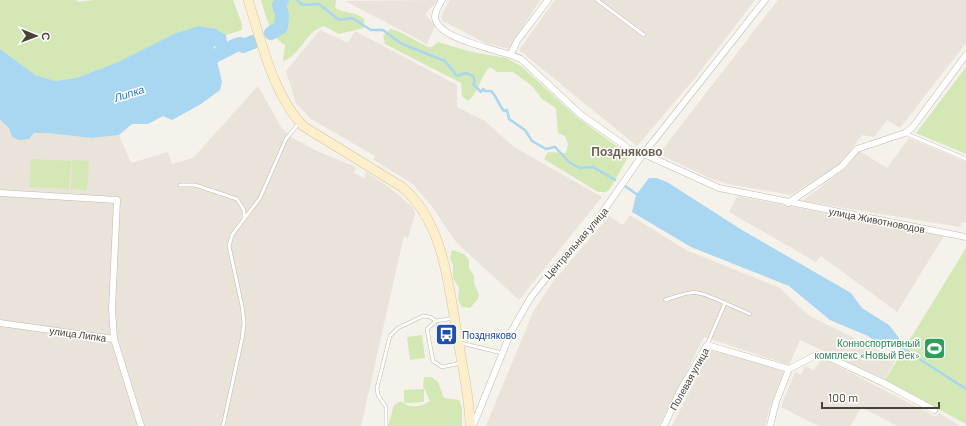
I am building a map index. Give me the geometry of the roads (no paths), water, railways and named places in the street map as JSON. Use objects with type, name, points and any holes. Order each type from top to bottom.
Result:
[{"type":"street","points":[[248,0],[276,84],[291,113],[300,123],[402,188],[413,197],[421,207],[432,228],[440,252],[454,318],[468,399],[471,426]]},
{"type":"street","points":[[442,0],[435,17],[441,29],[460,40],[511,54],[517,41],[548,0]]},
{"type":"street","name":"Центральная улица","points":[[471,426],[511,332],[531,297],[550,273],[593,226],[642,156],[765,0]]},
{"type":"street","name":"улица Животноводов","points":[[511,54],[521,60],[580,114],[642,156],[719,188],[788,203],[966,237]]},
{"type":"street","points":[[788,203],[803,191],[841,167],[857,149],[905,133],[912,128],[966,55]]},
{"type":"street","points":[[0,193],[117,200],[112,309],[114,339]]},
{"type":"street","name":"улица Липка","points":[[0,323],[114,339],[141,426]]},
{"type":"street","name":"Полевая улица","points":[[664,426],[680,391],[708,345],[789,370]]},
{"type":"street","points":[[770,426],[776,402],[789,370],[816,356],[826,356],[884,383],[934,410]]},
{"type":"lane","points":[[597,0],[644,35]]},
{"type":"lane","points":[[223,426],[242,339],[244,323],[242,306],[229,246],[232,235],[260,198],[286,139],[300,123]]},
{"type":"lane","points":[[905,133],[966,159]]},
{"type":"lane","points":[[180,185],[195,185],[237,199],[244,210],[244,218]]},
{"type":"lane","points":[[665,300],[690,292],[697,292],[750,314]]},
{"type":"lane","points":[[708,345],[725,303]]},
{"type":"lane","points":[[386,426],[386,407],[378,395],[377,388],[390,336],[398,328],[422,316],[430,317],[436,321]]},
{"type":"lane","points":[[454,318],[436,321],[427,329],[433,360],[442,367],[462,363]]},
{"type":"lane","points":[[458,343],[502,352]]},
{"type":"water","points":[[199,26],[216,29],[226,35],[227,42],[218,48],[214,46],[212,54],[217,53],[219,55],[217,61],[222,82],[220,90],[201,104],[172,120],[163,116],[148,124],[132,124],[119,135],[91,138],[48,133],[34,133],[29,139],[19,140],[12,137],[9,128],[0,120],[0,49],[35,75],[55,81],[76,78],[116,63],[176,33]]},
{"type":"water","points":[[649,178],[656,178],[667,182],[742,230],[851,293],[862,308],[889,325],[899,338],[898,345],[891,348],[881,346],[868,336],[830,320],[789,286],[691,247],[632,212],[636,195]]},
{"type":"waterway","name":"Липка","points":[[271,33],[281,27],[282,15],[279,5],[282,0]]},
{"type":"waterway","points":[[297,0],[303,5],[319,4],[339,20],[352,18],[371,30],[383,30],[402,44],[445,61],[457,76],[466,73],[473,76],[475,81],[473,84],[481,92],[483,89],[485,91],[491,91],[504,111],[507,110],[509,119],[525,130],[532,141],[546,149],[555,147],[568,161],[574,165],[580,168],[593,167],[615,180]]},
{"type":"waterway","name":"Липка","points":[[203,62],[236,45],[240,44],[243,46],[253,42]]},
{"type":"waterway","points":[[625,186],[639,196]]},
{"type":"waterway","points":[[896,344],[966,389]]},
{"type":"place","name":"Поздняково","points":[[447,335]]},
{"type":"place","name":"Конноспортивный комплекс «Новый Век»","points":[[935,349]]},
{"type":"district","name":"Поздняково","points":[[627,151]]}]
